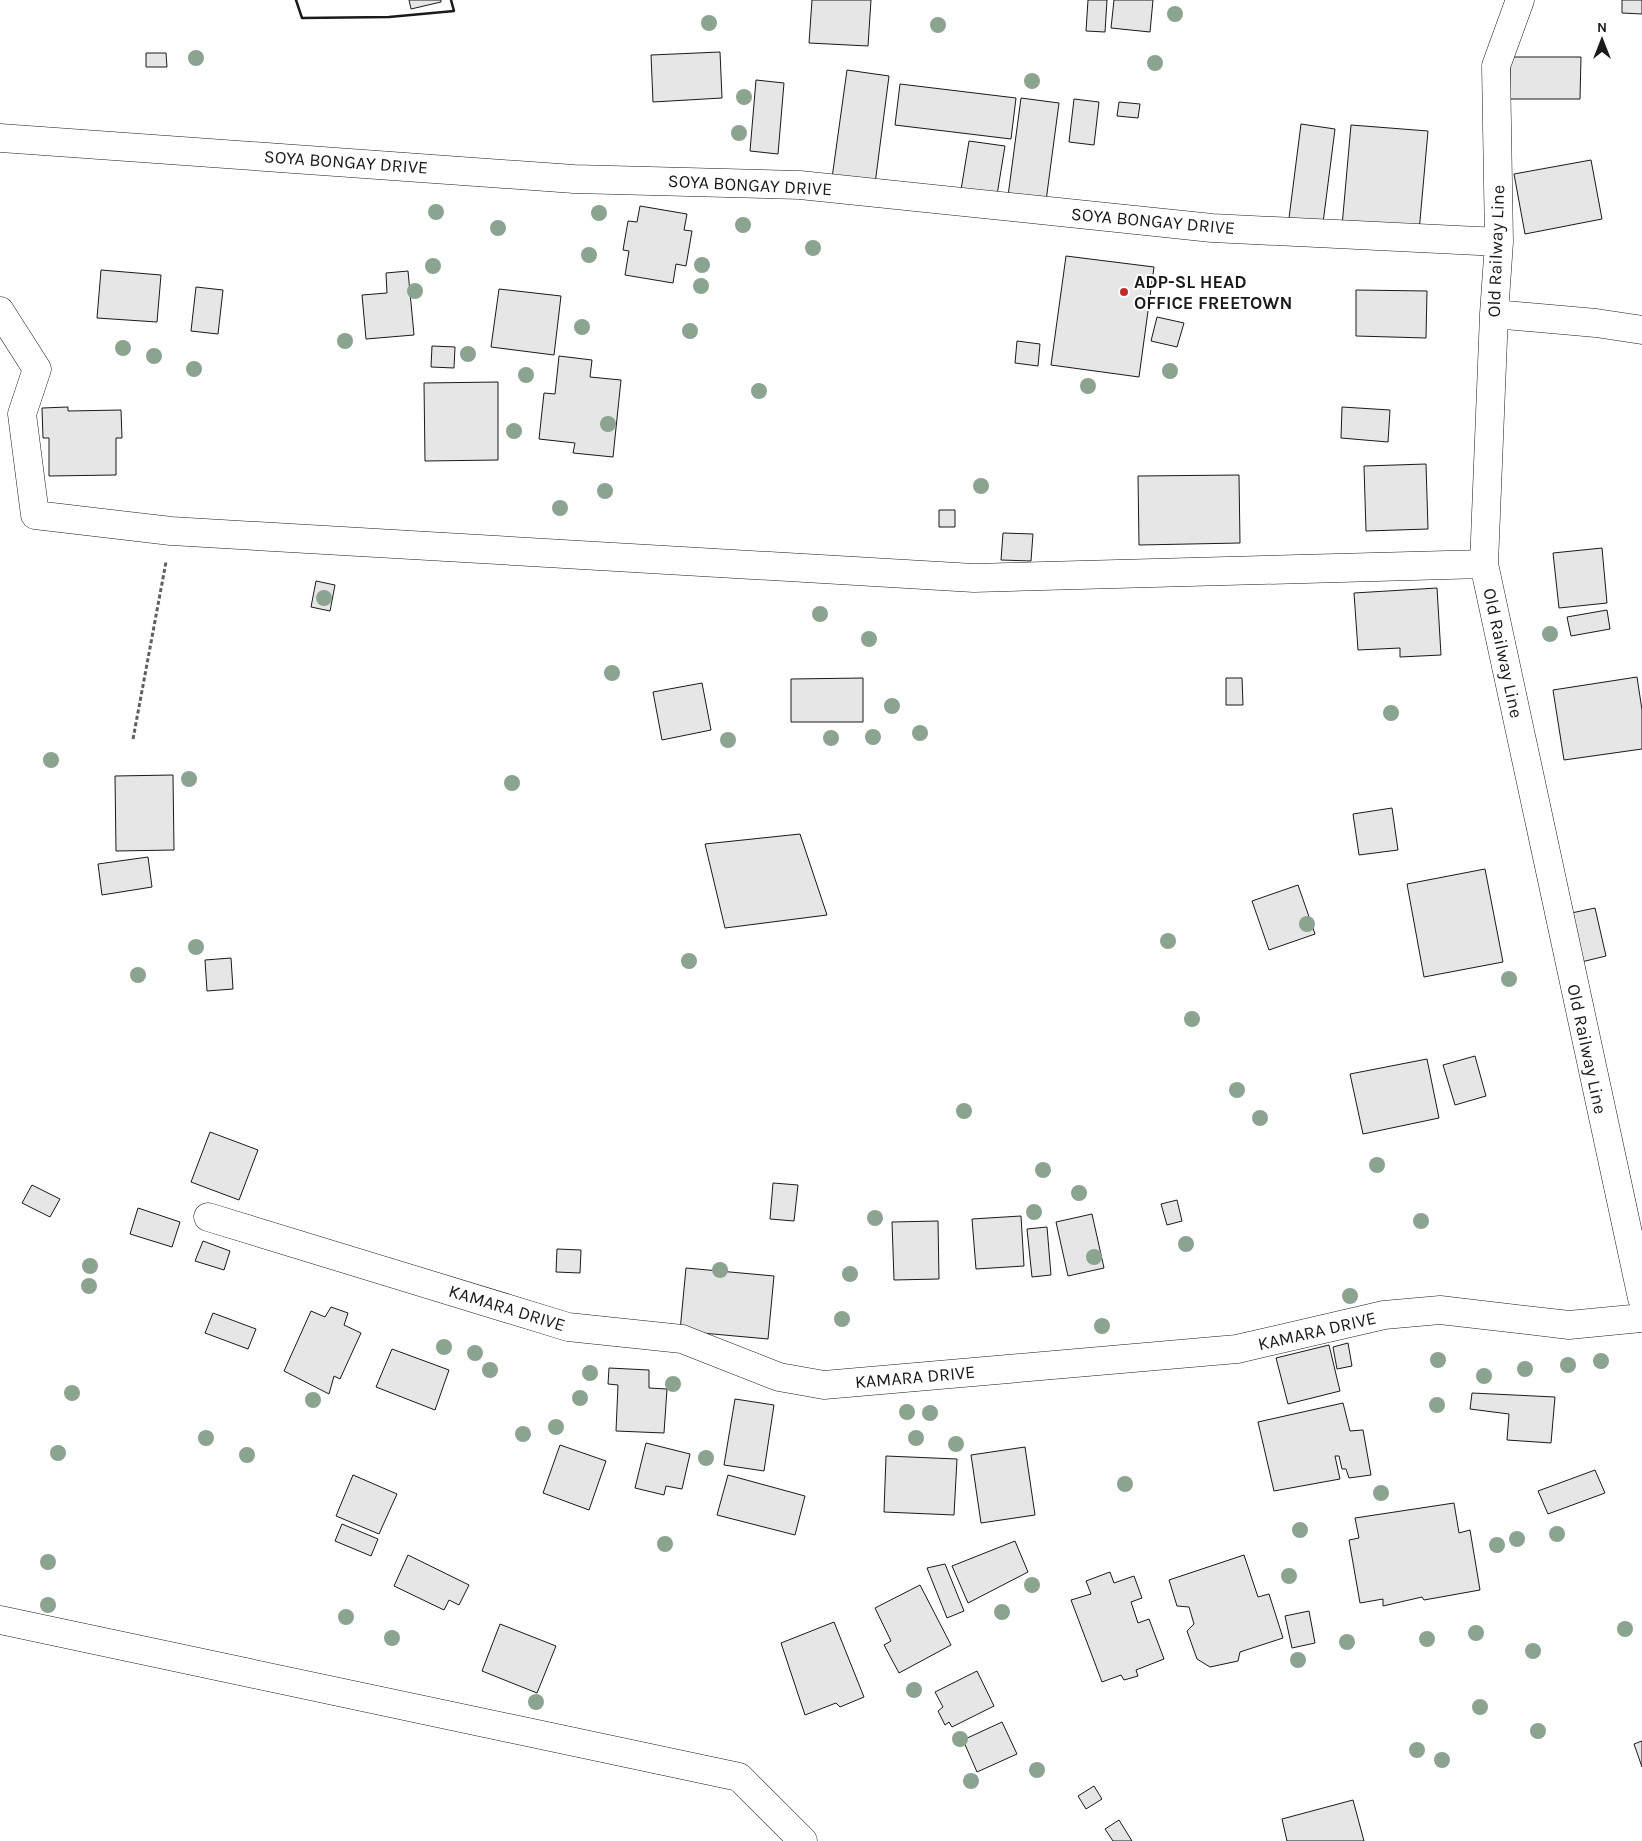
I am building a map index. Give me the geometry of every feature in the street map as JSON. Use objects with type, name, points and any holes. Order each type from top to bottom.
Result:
[{"type":"street","name":"Old Railway Line","points":[[1520,0],[1496,66],[1499,242],[1494,314],[1484,564],[1642,1298]]},
{"type":"street","name":"SOYA BONGAY DRIVE","points":[[0,138],[574,179],[800,185],[1212,228],[1499,242]]},
{"type":"street","points":[[0,311],[37,369],[22,414],[35,516],[171,531],[974,578],[1484,564]]},
{"type":"street","points":[[1494,314],[1596,323],[1642,330]]},
{"type":"street","name":"KAMARA DRIVE","points":[[208,1217],[568,1327],[682,1339],[779,1377],[824,1385],[1236,1349],[1384,1315],[1440,1310],[1569,1325],[1642,1318]]},
{"type":"street","points":[[0,1620],[738,1777],[803,1841]]},
{"type":"path","points":[[134,739],[171,531]]},
{"type":"building","points":[[409,0],[441,0],[441,2],[411,9]]},
{"type":"building","points":[[812,0],[871,0],[868,46],[809,43]]},
{"type":"building","points":[[1088,0],[1107,0],[1105,32],[1086,31]]},
{"type":"building","points":[[1114,0],[1153,0],[1150,32],[1111,28]]},
{"type":"building","points":[[1622,0],[1642,0],[1642,14],[1622,13]]},
{"type":"building","points":[[720,52],[722,98],[653,102],[651,55]]},
{"type":"building","points":[[146,53],[166,53],[167,67],[146,67]]},
{"type":"building","points":[[1510,57],[1581,57],[1580,99],[1510,99]]},
{"type":"building","points":[[847,70],[889,76],[875,184],[832,178]]},
{"type":"building","points":[[756,80],[784,83],[778,154],[750,151]]},
{"type":"building","points":[[900,84],[1016,98],[1011,139],[895,125]]},
{"type":"building","points":[[1021,98],[1059,103],[1046,201],[1008,196]]},
{"type":"building","points":[[1074,99],[1099,102],[1094,145],[1069,142]]},
{"type":"building","points":[[1119,102],[1140,104],[1138,118],[1117,116]]},
{"type":"building","points":[[1301,124],[1335,129],[1323,223],[1289,218]]},
{"type":"building","points":[[1351,125],[1428,131],[1419,232],[1342,226]]},
{"type":"building","points":[[969,141],[1005,146],[996,201],[960,196]]},
{"type":"building","points":[[1591,160],[1602,219],[1525,234],[1514,174]]},
{"type":"building","points":[[640,206],[687,214],[684,230],[692,231],[686,266],[676,264],[673,283],[625,275],[629,251],[623,250],[628,221],[637,222]]},
{"type":"building","points":[[1066,256],[1154,267],[1139,377],[1051,365]]},
{"type":"building","points":[[101,270],[161,275],[157,322],[97,318]]},
{"type":"building","points":[[408,271],[414,335],[366,339],[362,295],[387,293],[386,273]]},
{"type":"building","points":[[196,287],[223,290],[218,334],[191,331]]},
{"type":"building","points":[[499,289],[561,296],[554,355],[491,347]]},
{"type":"building","points":[[1356,290],[1427,291],[1426,338],[1356,336]]},
{"type":"building","points":[[1157,317],[1184,323],[1177,347],[1151,341]]},
{"type":"building","points":[[1017,341],[1040,344],[1038,366],[1015,363]]},
{"type":"building","points":[[432,346],[455,347],[454,368],[431,367]]},
{"type":"building","points":[[559,356],[592,360],[590,377],[621,380],[613,457],[573,453],[575,443],[539,439],[544,393],[555,394]]},
{"type":"building","points":[[498,382],[498,460],[425,461],[424,383]]},
{"type":"building","points":[[68,407],[68,411],[121,410],[122,438],[116,438],[116,475],[49,476],[49,438],[43,438],[42,408]]},
{"type":"building","points":[[1342,407],[1390,410],[1388,442],[1341,438]]},
{"type":"building","points":[[1426,464],[1428,529],[1366,531],[1364,466]]},
{"type":"building","points":[[1239,475],[1240,543],[1139,545],[1138,476]]},
{"type":"building","points":[[939,510],[955,510],[955,527],[939,527]]},
{"type":"building","points":[[1003,533],[1033,534],[1031,561],[1001,560]]},
{"type":"building","points":[[1602,548],[1607,603],[1559,608],[1553,553]]},
{"type":"building","points":[[316,581],[335,585],[330,611],[311,607]]},
{"type":"building","points":[[1437,588],[1441,655],[1400,657],[1400,648],[1358,650],[1354,593]]},
{"type":"building","points":[[1607,610],[1610,629],[1571,636],[1567,617]]},
{"type":"building","points":[[1637,677],[1642,710],[1642,749],[1564,760],[1553,690]]},
{"type":"building","points":[[863,678],[863,722],[791,722],[791,679]]},
{"type":"building","points":[[1226,678],[1242,678],[1243,705],[1226,705]]},
{"type":"building","points":[[702,683],[711,730],[662,740],[653,692]]},
{"type":"building","points":[[173,775],[174,850],[116,851],[115,776]]},
{"type":"building","points":[[1392,808],[1398,850],[1359,855],[1353,814]]},
{"type":"building","points":[[800,834],[827,915],[725,928],[705,844]]},
{"type":"building","points":[[148,857],[152,887],[102,895],[98,864]]},
{"type":"building","points":[[1485,869],[1503,962],[1424,977],[1407,884]]},
{"type":"building","points":[[1298,885],[1315,934],[1269,950],[1252,901]]},
{"type":"building","points":[[1595,908],[1606,956],[1573,964],[1562,915]]},
{"type":"building","points":[[231,958],[233,989],[207,991],[205,960]]},
{"type":"building","points":[[1475,1056],[1486,1096],[1455,1105],[1443,1065]]},
{"type":"building","points":[[1427,1059],[1439,1118],[1363,1134],[1350,1074]]},
{"type":"building","points":[[210,1132],[258,1150],[239,1200],[191,1182]]},
{"type":"building","points":[[773,1183],[798,1185],[794,1221],[770,1219]]},
{"type":"building","points":[[32,1185],[60,1199],[50,1217],[22,1203]]},
{"type":"building","points":[[1177,1200],[1182,1221],[1167,1225],[1161,1204]]},
{"type":"building","points":[[138,1208],[180,1222],[172,1247],[130,1234]]},
{"type":"building","points":[[1092,1214],[1104,1268],[1068,1276],[1056,1222]]},
{"type":"building","points":[[1021,1216],[1024,1266],[976,1269],[972,1219]]},
{"type":"building","points":[[938,1221],[939,1279],[894,1280],[892,1222]]},
{"type":"building","points":[[1047,1227],[1051,1275],[1032,1277],[1027,1229]]},
{"type":"building","points":[[203,1241],[230,1251],[224,1270],[195,1261]]},
{"type":"building","points":[[557,1249],[581,1250],[580,1273],[556,1272]]},
{"type":"building","points":[[686,1268],[774,1276],[768,1339],[680,1331]]},
{"type":"building","points":[[331,1307],[348,1313],[344,1325],[361,1333],[340,1379],[334,1376],[329,1394],[284,1371],[311,1311],[325,1317]]},
{"type":"building","points":[[213,1313],[256,1329],[248,1349],[205,1333]]},
{"type":"building","points":[[1348,1343],[1352,1366],[1337,1369],[1333,1347]]},
{"type":"building","points":[[1329,1345],[1340,1391],[1288,1404],[1276,1358]]},
{"type":"building","points":[[392,1349],[449,1370],[435,1410],[376,1387]]},
{"type":"building","points":[[609,1368],[649,1370],[649,1388],[667,1389],[664,1433],[616,1431],[618,1385],[608,1384]]},
{"type":"building","points":[[1472,1393],[1555,1397],[1551,1443],[1507,1440],[1509,1414],[1470,1409]]},
{"type":"building","points":[[735,1399],[774,1405],[764,1471],[724,1465]]},
{"type":"building","points":[[1343,1403],[1350,1431],[1363,1430],[1371,1475],[1349,1478],[1346,1469],[1342,1469],[1339,1456],[1335,1456],[1340,1479],[1274,1491],[1258,1422]]},
{"type":"building","points":[[646,1443],[690,1454],[682,1489],[666,1486],[664,1495],[635,1488]]},
{"type":"building","points":[[560,1445],[606,1461],[589,1510],[543,1493]]},
{"type":"building","points":[[1025,1447],[1035,1515],[981,1523],[971,1455]]},
{"type":"building","points":[[886,1456],[957,1459],[954,1515],[884,1512]]},
{"type":"building","points":[[1595,1470],[1605,1493],[1548,1514],[1538,1491]]},
{"type":"building","points":[[353,1475],[397,1494],[379,1534],[336,1516]]},
{"type":"building","points":[[728,1475],[805,1496],[795,1535],[717,1515]]},
{"type":"building","points":[[1454,1503],[1459,1533],[1470,1530],[1480,1590],[1424,1600],[1422,1597],[1383,1606],[1383,1599],[1360,1603],[1349,1540],[1359,1538],[1355,1518]]},
{"type":"building","points":[[342,1524],[378,1539],[371,1556],[335,1541]]},
{"type":"building","points":[[1015,1541],[1028,1572],[968,1603],[952,1566]]},
{"type":"building","points":[[408,1555],[469,1585],[459,1605],[449,1600],[444,1610],[394,1586]]},
{"type":"building","points":[[1244,1555],[1258,1597],[1269,1594],[1283,1638],[1240,1652],[1238,1661],[1210,1667],[1197,1659],[1187,1631],[1194,1624],[1189,1607],[1177,1606],[1169,1580]]},
{"type":"building","points":[[945,1564],[964,1611],[947,1618],[927,1568]]},
{"type":"building","points":[[1110,1572],[1114,1583],[1134,1576],[1142,1598],[1131,1602],[1138,1623],[1149,1619],[1164,1659],[1136,1670],[1138,1676],[1124,1680],[1121,1675],[1102,1682],[1071,1600],[1091,1594],[1086,1581]]},
{"type":"building","points":[[920,1585],[951,1645],[899,1673],[884,1645],[891,1641],[875,1608]]},
{"type":"building","points":[[1309,1611],[1315,1643],[1292,1648],[1285,1616]]},
{"type":"building","points":[[834,1622],[864,1697],[840,1707],[836,1703],[805,1715],[781,1643]]},
{"type":"building","points":[[500,1624],[556,1646],[537,1693],[482,1671]]},
{"type":"building","points":[[977,1671],[994,1706],[952,1727],[949,1722],[945,1725],[938,1711],[943,1707],[935,1692]]},
{"type":"building","points":[[1002,1722],[1017,1754],[977,1772],[963,1740]]},
{"type":"building","points":[[1642,1741],[1642,1767],[1634,1744]]},
{"type":"building","points":[[1094,1786],[1102,1799],[1086,1809],[1078,1796]]},
{"type":"building","points":[[1353,1800],[1364,1841],[1287,1841],[1282,1819]]},
{"type":"building","points":[[1119,1820],[1132,1841],[1113,1841],[1105,1829]]},
{"type":"wall","points":[[296,0],[302,18],[389,17],[454,11],[451,0]]},
{"type":"place","name":"ADP-SL HEAD OFFICE FREETOWN","points":[[1124,292]]}]
